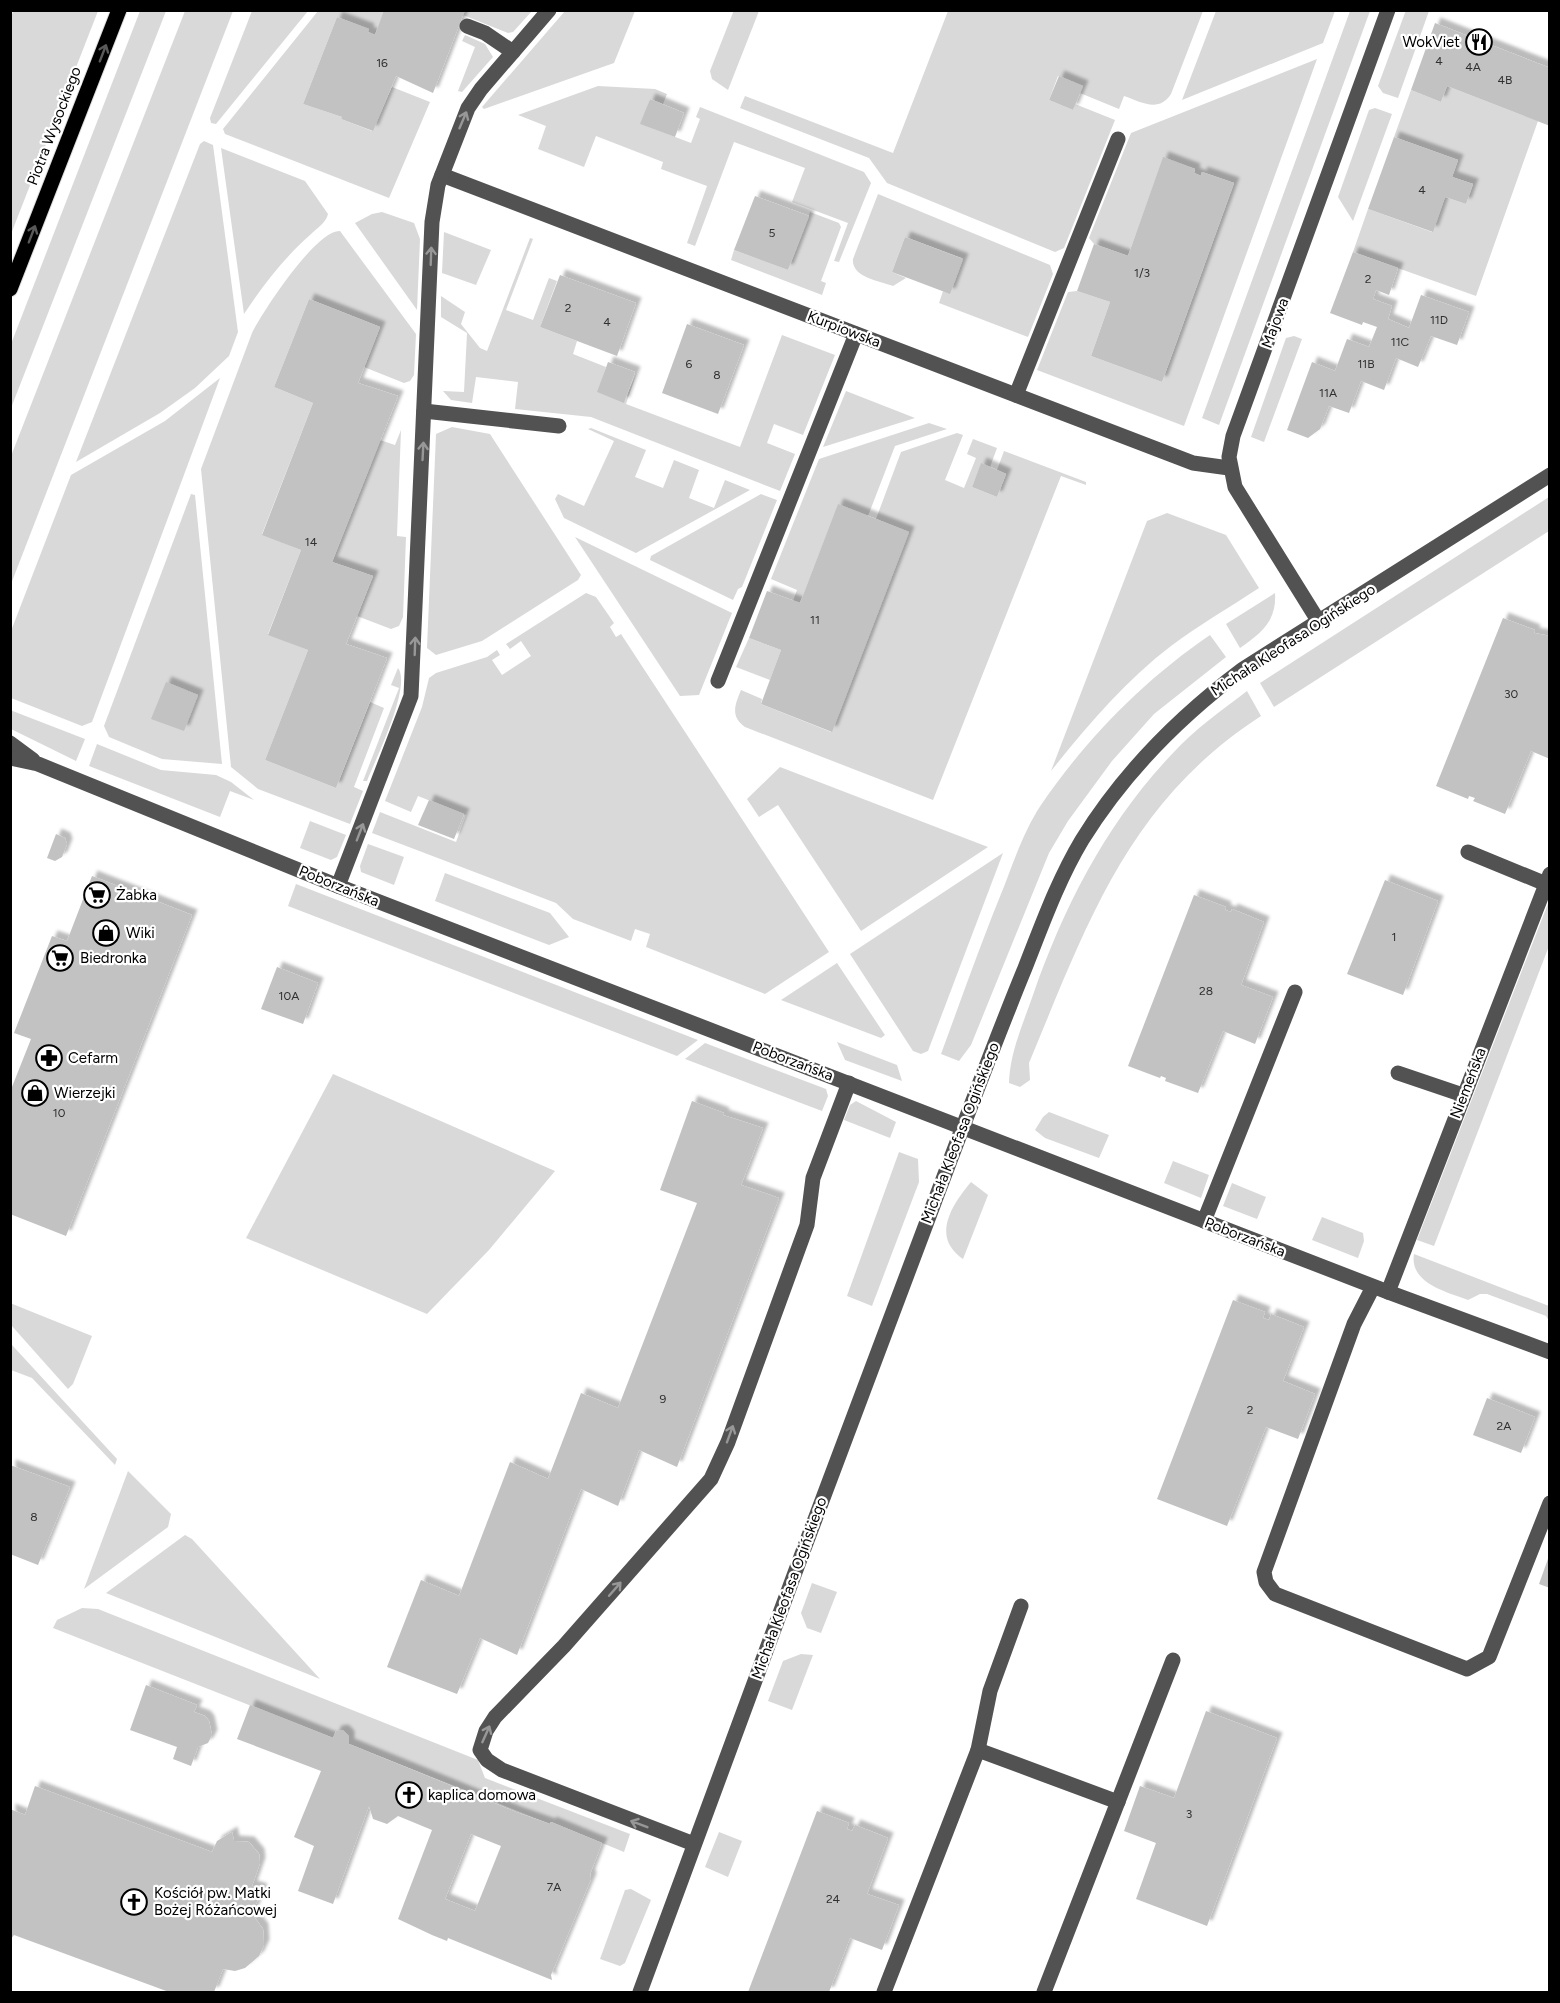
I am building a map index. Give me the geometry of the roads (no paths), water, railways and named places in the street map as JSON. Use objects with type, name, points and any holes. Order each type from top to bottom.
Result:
[{"type":"main road","name":"Piotra Wysockiego","points":[[10,289],[119,10]]},
{"type":"street","points":[[338,886],[411,696],[432,222],[442,175],[472,101],[549,10]]},
{"type":"street","name":"Majowa","points":[[1318,622],[1235,487],[1229,468],[1233,436],[1388,10]]},
{"type":"street","points":[[466,26],[497,39],[513,52]]},
{"type":"street","points":[[1016,395],[1118,139]]},
{"type":"street","name":"Kurpiowska","points":[[442,175],[1193,463],[1229,468]]},
{"type":"street","points":[[718,681],[856,334]]},
{"type":"street","points":[[424,411],[559,426]]},
{"type":"street","name":"Michała Kleofasa Ogińskiego","points":[[640,1992],[867,1376],[962,1128],[1063,875],[1101,810],[1167,732],[1203,699],[1243,669],[1550,475]]},
{"type":"street","name":"Poborzańska","points":[[10,743],[38,764]]},
{"type":"street","name":"Poborzańska","points":[[10,758],[38,764],[338,886],[1373,1287],[1550,1352]]},
{"type":"street","points":[[1468,852],[1548,879]]},
{"type":"street","name":"Niemeńska","points":[[1388,1292],[1462,1095],[1548,879]]},
{"type":"street","points":[[1203,1221],[1295,992]]},
{"type":"street","points":[[1398,1072],[1462,1095]]},
{"type":"street","points":[[694,1844],[502,1770],[487,1760],[480,1750],[486,1731],[495,1717],[564,1646],[711,1479],[728,1442],[807,1225],[813,1178],[849,1083]]},
{"type":"street","points":[[1373,1287],[1354,1324],[1264,1572],[1266,1582],[1275,1594],[1467,1669],[1488,1657],[1550,1503]]},
{"type":"street","points":[[884,1992],[978,1750],[990,1692],[1021,1606]]},
{"type":"street","points":[[1044,1992],[1173,1660]]},
{"type":"street","points":[[978,1750],[1118,1802]]},
{"type":"place","name":"WokViet","points":[[1479,42]]},
{"type":"place","name":"Żabka","points":[[97,895]]},
{"type":"place","name":"Wiki","points":[[106,933]]},
{"type":"place","name":"Biedronka","points":[[60,958]]},
{"type":"place","name":"Cefarm","points":[[49,1058]]},
{"type":"place","name":"Wierzejki","points":[[35,1093]]},
{"type":"place","name":"kaplica domowa","points":[[409,1795]]},
{"type":"place","name":"Kościół pw. Matki Bożej Różańcowej","points":[[134,1902]]}]
